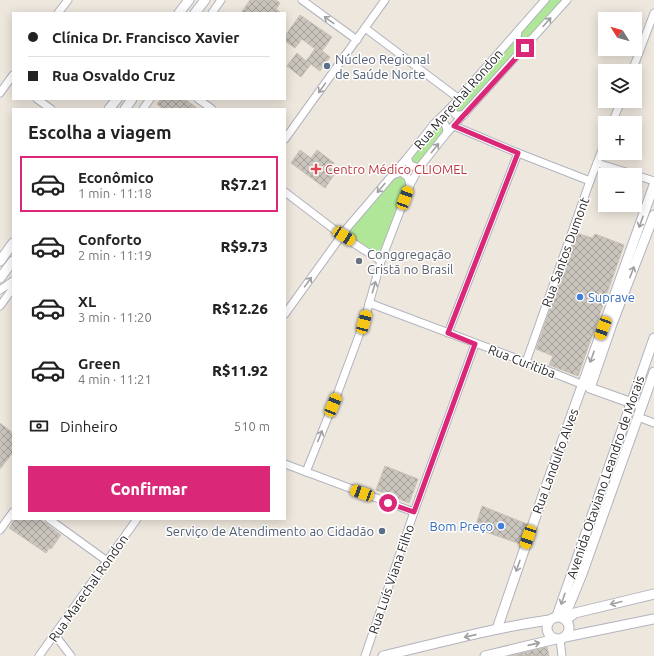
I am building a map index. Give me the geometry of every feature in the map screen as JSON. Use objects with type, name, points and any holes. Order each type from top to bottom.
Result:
[{"type":"street","points":[[59,12],[68,0]]},
{"type":"street","points":[[180,12],[189,0]]},
{"type":"street","points":[[196,12],[205,0]]},
{"type":"street","points":[[213,12],[221,0]]},
{"type":"street","points":[[302,0],[357,40]]},
{"type":"street","points":[[286,138],[385,0]]},
{"type":"street","name":"Rua Marechal Rondon","points":[[286,313],[342,235],[434,124],[452,106],[545,0]]},
{"type":"street","points":[[306,472],[364,322],[381,261],[410,185],[419,168],[446,134],[567,0]]},
{"type":"street","points":[[635,64],[654,13]]},
{"type":"street","points":[[365,28],[458,98]]},
{"type":"street","points":[[519,29],[517,32],[517,38],[521,42],[526,43],[532,39]]},
{"type":"street","points":[[504,45],[510,42],[515,42],[519,48],[517,56]]},
{"type":"street","points":[[0,93],[12,79]]},
{"type":"street","points":[[38,100],[50,108]]},
{"type":"street","points":[[110,108],[116,100]]},
{"type":"street","points":[[199,100],[211,108]]},
{"type":"street","points":[[452,106],[452,112],[456,115],[464,115]]},
{"type":"street","points":[[434,124],[439,121],[444,123],[447,127],[446,134]]},
{"type":"street","points":[[454,126],[590,181]]},
{"type":"street","points":[[448,333],[518,153]]},
{"type":"street","points":[[407,158],[410,165],[419,168]]},
{"type":"street","name":"Rua Santos Dumont","points":[[526,362],[598,160]]},
{"type":"street","points":[[597,163],[654,181]]},
{"type":"street","points":[[392,175],[401,172],[406,174],[410,180],[410,185]]},
{"type":"street","points":[[586,386],[654,185]]},
{"type":"street","points":[[286,193],[342,235],[381,261]]},
{"type":"street","points":[[586,386],[615,317],[654,216]]},
{"type":"street","points":[[0,261],[12,244]]},
{"type":"street","points":[[0,278],[12,262]]},
{"type":"street","points":[[0,290],[12,282]]},
{"type":"street","points":[[0,306],[12,289]]},
{"type":"street","name":"Rua Curitiba","points":[[369,303],[642,406]]},
{"type":"street","name":"Avenida Otaviano Leandro de Morais","points":[[559,619],[597,501],[654,338]]},
{"type":"street","name":"Rua Luís Viana Filho","points":[[365,656],[414,512],[475,344]]},
{"type":"street","name":"Avenida Otaviano Leandro de Morais","points":[[559,619],[577,587],[654,372]]},
{"type":"street","name":"Rua Landulfo Alves","points":[[496,629],[543,495],[586,386]]},
{"type":"street","points":[[638,417],[654,422]]},
{"type":"street","points":[[286,464],[414,512]]},
{"type":"street","points":[[597,501],[607,505]]},
{"type":"street","points":[[0,530],[12,513]]},
{"type":"street","points":[[50,520],[107,561]]},
{"type":"street","name":"Rua Marechal Rondon","points":[[39,656],[136,520]]},
{"type":"street","points":[[383,656],[496,629],[559,619],[569,627],[569,630],[560,638],[552,638],[547,632],[547,624],[559,619],[574,613],[654,594]]},
{"type":"street","points":[[485,656],[560,638],[654,619]]},
{"type":"street","points":[[55,635],[71,656]]},
{"type":"street","points":[[560,638],[562,656]]},
{"type":"green space","points":[[546,0],[566,0],[526,42],[517,35]]},
{"type":"green space","points":[[510,43],[514,43],[516,45],[518,52],[463,115],[452,111]]},
{"type":"green space","points":[[439,125],[446,130],[419,165],[413,165],[410,157]]},
{"type":"green space","points":[[396,177],[404,177],[408,183],[383,247],[379,252],[373,252],[350,236],[347,232]]},
{"type":"building","points":[[250,0],[276,0],[280,3],[276,9],[280,12],[242,12]]},
{"type":"building","points":[[300,15],[332,37],[322,51],[330,57],[320,71],[311,64],[301,77],[287,66],[297,53],[306,61],[315,49],[302,39],[295,48],[286,42],[286,35]]},
{"type":"building","points":[[160,100],[186,100],[197,108],[162,108],[157,104]]},
{"type":"building","name":"Centro Médico CLIOMEL","points":[[300,150],[311,158],[317,150],[334,163],[331,168],[334,170],[332,173],[334,175],[325,188],[291,163]]},
{"type":"building","name":"Suprave","points":[[577,233],[592,238],[595,234],[624,245],[578,376],[549,365],[553,356],[536,349]]},
{"type":"building","points":[[0,423],[12,432],[12,453],[0,469]]},
{"type":"building","points":[[385,466],[418,479],[409,503],[376,490]]},
{"type":"building","name":"Bom Preço","points":[[482,506],[527,524],[520,544],[475,528]]},
{"type":"building","points":[[14,520],[41,520],[61,535],[51,549],[49,548],[46,553],[9,528]]},
{"type":"building","points":[[547,647],[549,656],[511,656]]},
{"type":"place","name":"Núcleo Regional de Saúde Norte","points":[[327,66]]},
{"type":"place","name":"Centro Médico CLIOMEL","points":[[316,169]]},
{"type":"place","name":"Conggregação Cristã no Brasil","points":[[359,261]]},
{"type":"place","name":"Suprave","points":[[580,297]]},
{"type":"place","name":"Bom Preço","points":[[501,526]]},
{"type":"place","name":"Serviço de Atendimento ao Cidadão","points":[[382,531]]},
{"type":"route","points":[[388,503],[414,512],[475,344],[448,333],[518,153],[454,126],[525,48]]}]
